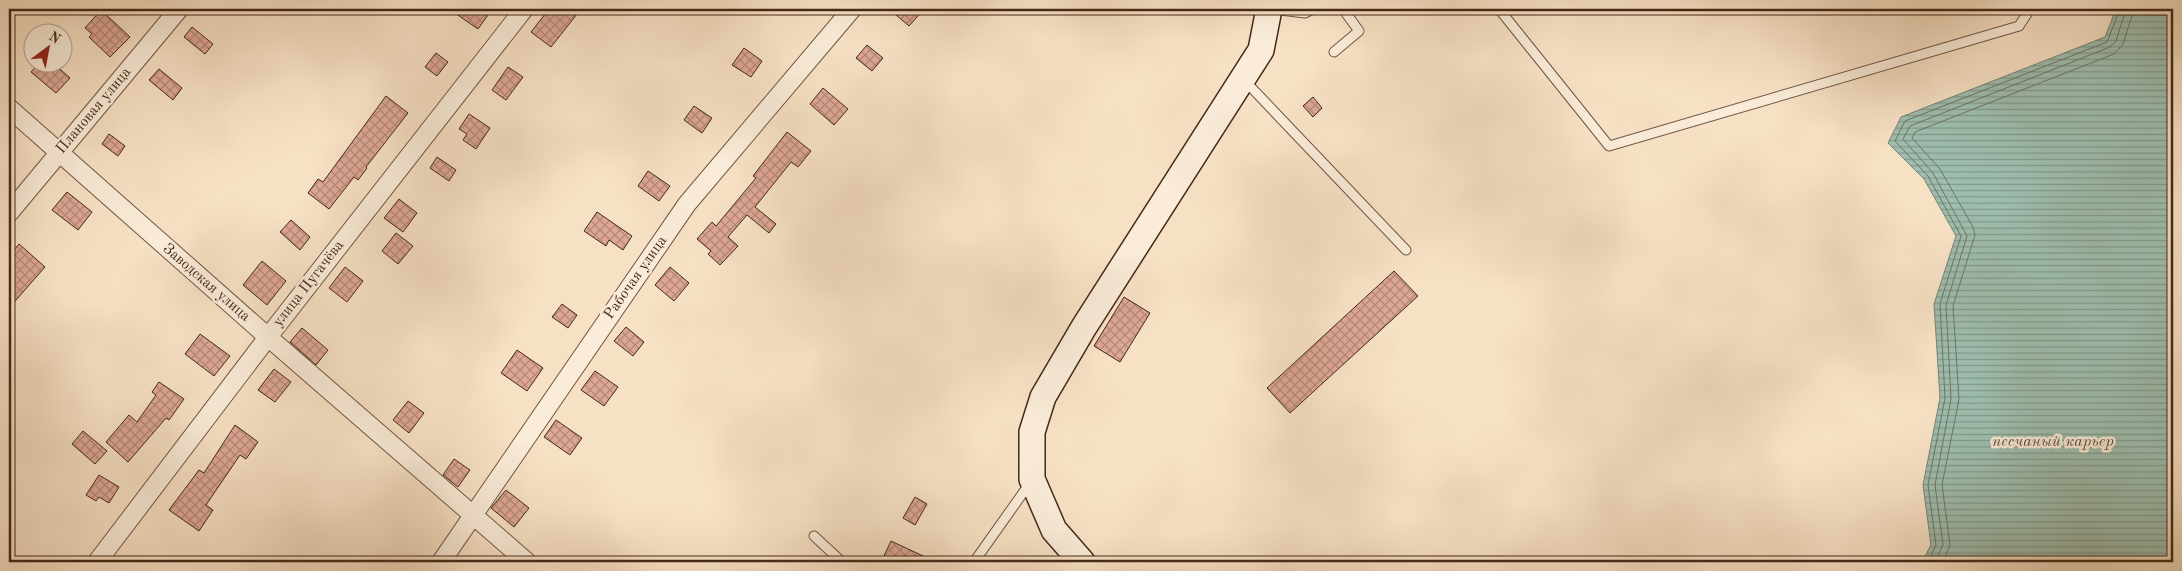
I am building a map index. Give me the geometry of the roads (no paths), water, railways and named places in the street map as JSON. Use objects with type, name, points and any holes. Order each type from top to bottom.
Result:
[{"type":"street","name":"Плановая улица","points":[[9,213],[179,9]]},
{"type":"street","name":"улица Пугачёва","points":[[97,562],[268,337],[524,9]]},
{"type":"street","name":"Рабочая улица","points":[[441,562],[687,204],[852,9]]},
{"type":"street","points":[[1082,562],[1054,530],[1032,480],[1032,432],[1043,397],[1084,327],[1261,50],[1271,9]]},
{"type":"street","name":"Заводская улица","points":[[9,108],[471,516],[527,562]]},
{"type":"lane","points":[[1271,9],[1305,13],[1313,9]]},
{"type":"lane","points":[[1334,52],[1359,31],[1343,9]]},
{"type":"lane","points":[[1499,9],[1609,146],[2019,26],[2030,9]]},
{"type":"lane","points":[[1243,79],[1406,250]]},
{"type":"lane","points":[[974,562],[1032,480]]},
{"type":"lane","points":[[814,536],[842,562]]},
{"type":"water","name":"песчаный карьер","points":[[2116,9],[2173,9],[2173,562],[1922,562],[1931,545],[1923,485],[1940,398],[1934,304],[1956,236],[1924,179],[1888,143],[1901,117],[2105,37]]}]
